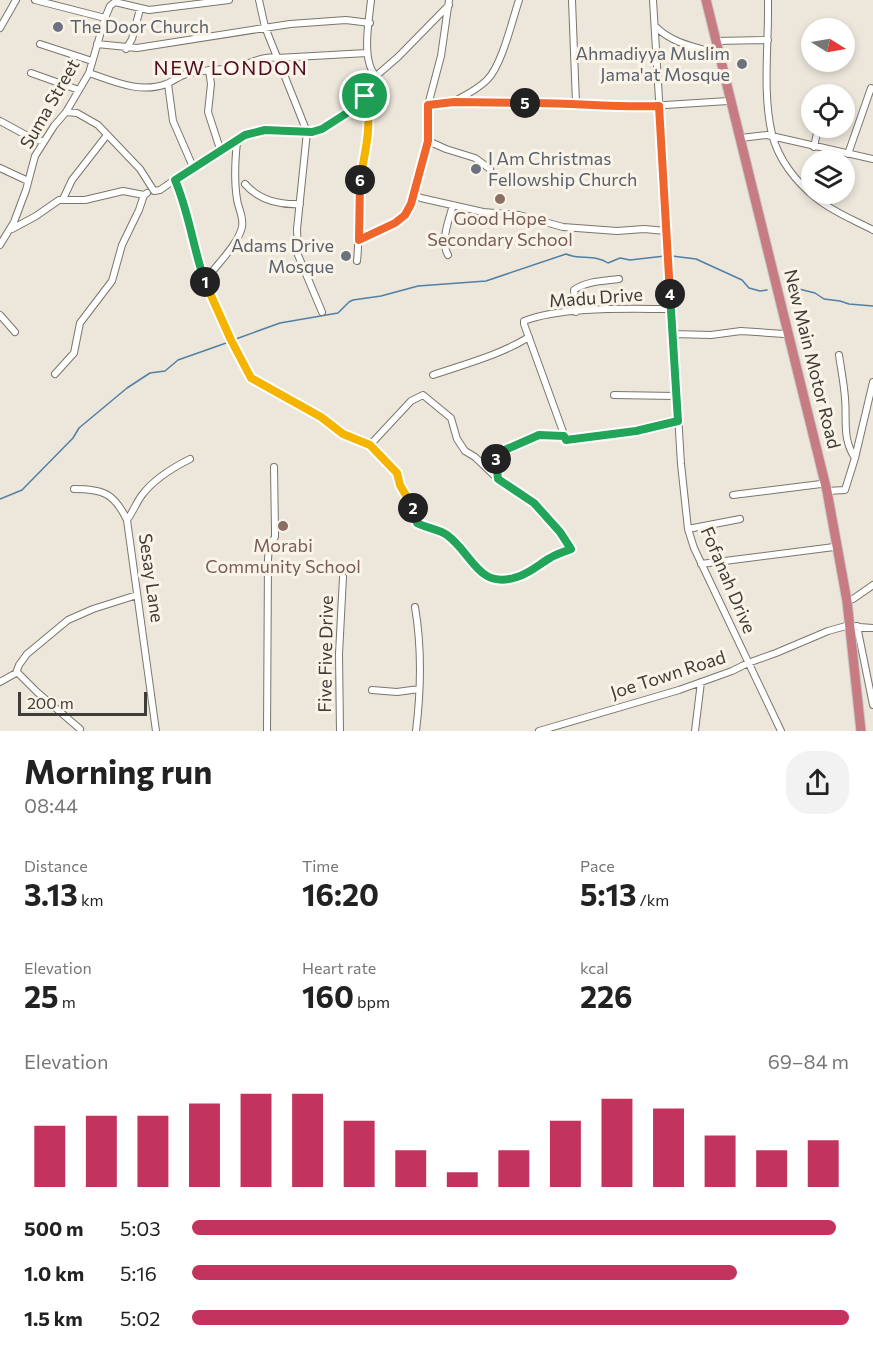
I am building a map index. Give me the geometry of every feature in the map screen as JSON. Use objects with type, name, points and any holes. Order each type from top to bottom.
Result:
[{"type":"highway","name":"New Main Motor Road","points":[[704,0],[717,41],[741,138],[824,488],[851,626],[859,731]]},
{"type":"highway","name":"New Main Motor Road","points":[[704,0],[784,334],[824,488],[851,626]]},
{"type":"street","points":[[0,28],[16,0]]},
{"type":"street","points":[[35,0],[105,18]]},
{"type":"street","points":[[126,49],[132,39],[140,9],[164,9],[229,0]]},
{"type":"street","points":[[259,0],[265,27],[307,132],[297,229],[298,255],[322,312]]},
{"type":"street","points":[[371,0],[367,53],[369,68],[376,76]]},
{"type":"street","points":[[454,102],[477,88],[492,74],[519,0]]},
{"type":"street","points":[[572,0],[576,104]]},
{"type":"street","name":"Fofanah Drive","points":[[653,0],[676,396],[682,484],[688,529],[701,564],[781,731]]},
{"type":"street","points":[[768,0],[769,105],[772,136],[785,164],[805,189],[832,209],[873,230]]},
{"type":"street","name":"Suma Street","points":[[11,229],[26,190],[35,156],[66,112],[89,73],[110,6],[115,2],[140,9]]},
{"type":"street","points":[[0,244],[11,229],[63,199],[85,200],[123,191],[144,195],[160,190],[245,135],[265,130],[307,132],[332,124],[365,96],[376,76],[398,57],[449,3]]},
{"type":"street","points":[[359,240],[395,223],[405,215],[415,195],[428,141],[428,105],[441,56],[449,3]]},
{"type":"street","points":[[97,44],[126,49],[202,36],[241,33],[265,27],[346,20],[369,23]]},
{"type":"street","points":[[655,26],[673,40],[716,53]]},
{"type":"street","points":[[717,41],[768,40]]},
{"type":"street","points":[[40,44],[92,61]]},
{"type":"street","points":[[89,73],[144,88],[168,84],[184,74],[236,68],[271,57],[367,53]]},
{"type":"street","points":[[209,70],[211,91],[208,112],[221,152]]},
{"type":"street","points":[[32,73],[79,90]]},
{"type":"street","points":[[168,84],[173,121],[193,167]]},
{"type":"street","points":[[849,150],[871,88]]},
{"type":"street","points":[[357,261],[359,182],[370,115],[365,96]]},
{"type":"street","points":[[428,105],[454,102],[616,107],[728,101]]},
{"type":"street","points":[[66,112],[77,113],[98,125],[140,169],[153,191]]},
{"type":"street","points":[[0,121],[34,140],[44,141]]},
{"type":"street","points":[[741,138],[762,134],[830,150]]},
{"type":"street","points":[[63,199],[72,180],[108,135]]},
{"type":"street","points":[[814,147],[816,138]]},
{"type":"street","points":[[428,141],[474,158],[490,169]]},
{"type":"street","points":[[205,281],[234,243],[242,228],[243,221],[237,199],[235,160],[237,142]]},
{"type":"street","points":[[855,155],[873,159]]},
{"type":"street","points":[[0,168],[28,181]]},
{"type":"street","points":[[175,180],[183,197],[196,255],[205,281],[251,378],[321,417],[343,434],[370,445],[397,473],[400,485],[412,503],[417,523],[446,534],[482,572],[493,580],[515,578],[531,572],[551,557],[571,549],[560,532],[534,503],[498,479],[461,447],[451,418],[423,395],[411,401],[370,445]]},
{"type":"street","points":[[245,184],[258,197],[282,204],[300,204]]},
{"type":"street","points":[[55,374],[74,353],[80,323],[86,313],[112,281],[122,245],[144,195]]},
{"type":"street","points":[[415,195],[483,212],[519,216],[563,227],[617,231],[644,229],[666,231]]},
{"type":"street","points":[[448,255],[444,249],[453,205]]},
{"type":"street","points":[[576,312],[574,290],[579,286],[619,279]]},
{"type":"street","name":"Madu Drive","points":[[529,337],[524,321],[555,314],[671,309]]},
{"type":"street","points":[[0,315],[15,332]]},
{"type":"street","points":[[673,334],[728,334],[741,331],[784,334]]},
{"type":"street","points":[[433,375],[504,350],[529,337],[566,440],[625,433],[678,421]]},
{"type":"street","points":[[839,355],[845,399],[846,438],[855,458]]},
{"type":"street","points":[[733,495],[824,488],[844,491],[855,458],[869,390],[873,382]]},
{"type":"street","points":[[614,395],[676,396]]},
{"type":"street","points":[[498,479],[496,457],[500,452],[539,435],[564,436]]},
{"type":"street","name":"Sesay Lane","points":[[156,731],[127,520],[141,495],[152,483],[167,471],[190,459]]},
{"type":"street","points":[[267,731],[266,607],[269,547],[275,537],[274,467]]},
{"type":"street","points":[[74,489],[88,489],[112,496],[121,506],[127,520]]},
{"type":"street","points":[[688,529],[740,519]]},
{"type":"street","points":[[701,564],[834,547]]},
{"type":"street","name":"Five Five Drive","points":[[340,731],[339,654],[344,578]]},
{"type":"street","points":[[847,601],[873,585]]},
{"type":"street","points":[[0,682],[17,672],[27,654],[68,620],[93,609],[137,595]]},
{"type":"street","points":[[415,608],[420,635],[416,731]]},
{"type":"street","points":[[851,626],[873,705]]},
{"type":"street","name":"Joe Town Road","points":[[539,731],[701,682],[818,634],[851,626],[873,628]]},
{"type":"street","points":[[17,672],[80,729]]},
{"type":"street","points":[[695,731],[701,682]]},
{"type":"street","points":[[372,690],[397,692],[419,689]]},
{"type":"waterway","points":[[233,340],[280,323],[338,313],[353,300],[381,296],[418,286],[486,281],[566,254],[603,260],[608,263],[620,258],[630,260],[665,256]]},
{"type":"waterway","points":[[672,256],[696,259],[742,280],[749,288],[767,290]]},
{"type":"waterway","points":[[787,286],[815,293],[824,299],[873,306]]},
{"type":"waterway","points":[[0,499],[22,490],[73,438],[79,428],[127,388],[150,373],[165,371],[178,360],[229,342]]},
{"type":"place","name":"The Door Church","points":[[58,27]]},
{"type":"place","name":"Ahmadiyya Muslim Jama'at Mosque","points":[[742,64]]},
{"type":"place","name":"I Am Christmas Fellowship Church","points":[[476,169]]},
{"type":"place","name":"Good Hope Secondary School","points":[[500,199]]},
{"type":"place","name":"Adams Drive Mosque","points":[[346,256]]},
{"type":"place","name":"Morabi Community School","points":[[283,526]]},
{"type":"district","name":"NEW LONDON","points":[[231,68]]},
{"type":"route","points":[[365,96],[370,115],[359,182],[359,240],[395,223],[405,215],[411,204],[428,141],[428,105],[454,102],[552,102],[616,107],[659,106],[678,421],[625,433],[566,440],[564,436],[544,434],[497,454],[498,479],[541,509],[571,549],[551,557],[531,572],[515,578],[493,580],[482,572],[446,534],[417,523],[412,503],[398,481],[397,473],[370,445],[343,434],[321,417],[251,378],[231,340],[196,255],[183,197],[175,180],[245,135],[265,130],[312,132],[322,129],[347,113],[365,96]]}]
